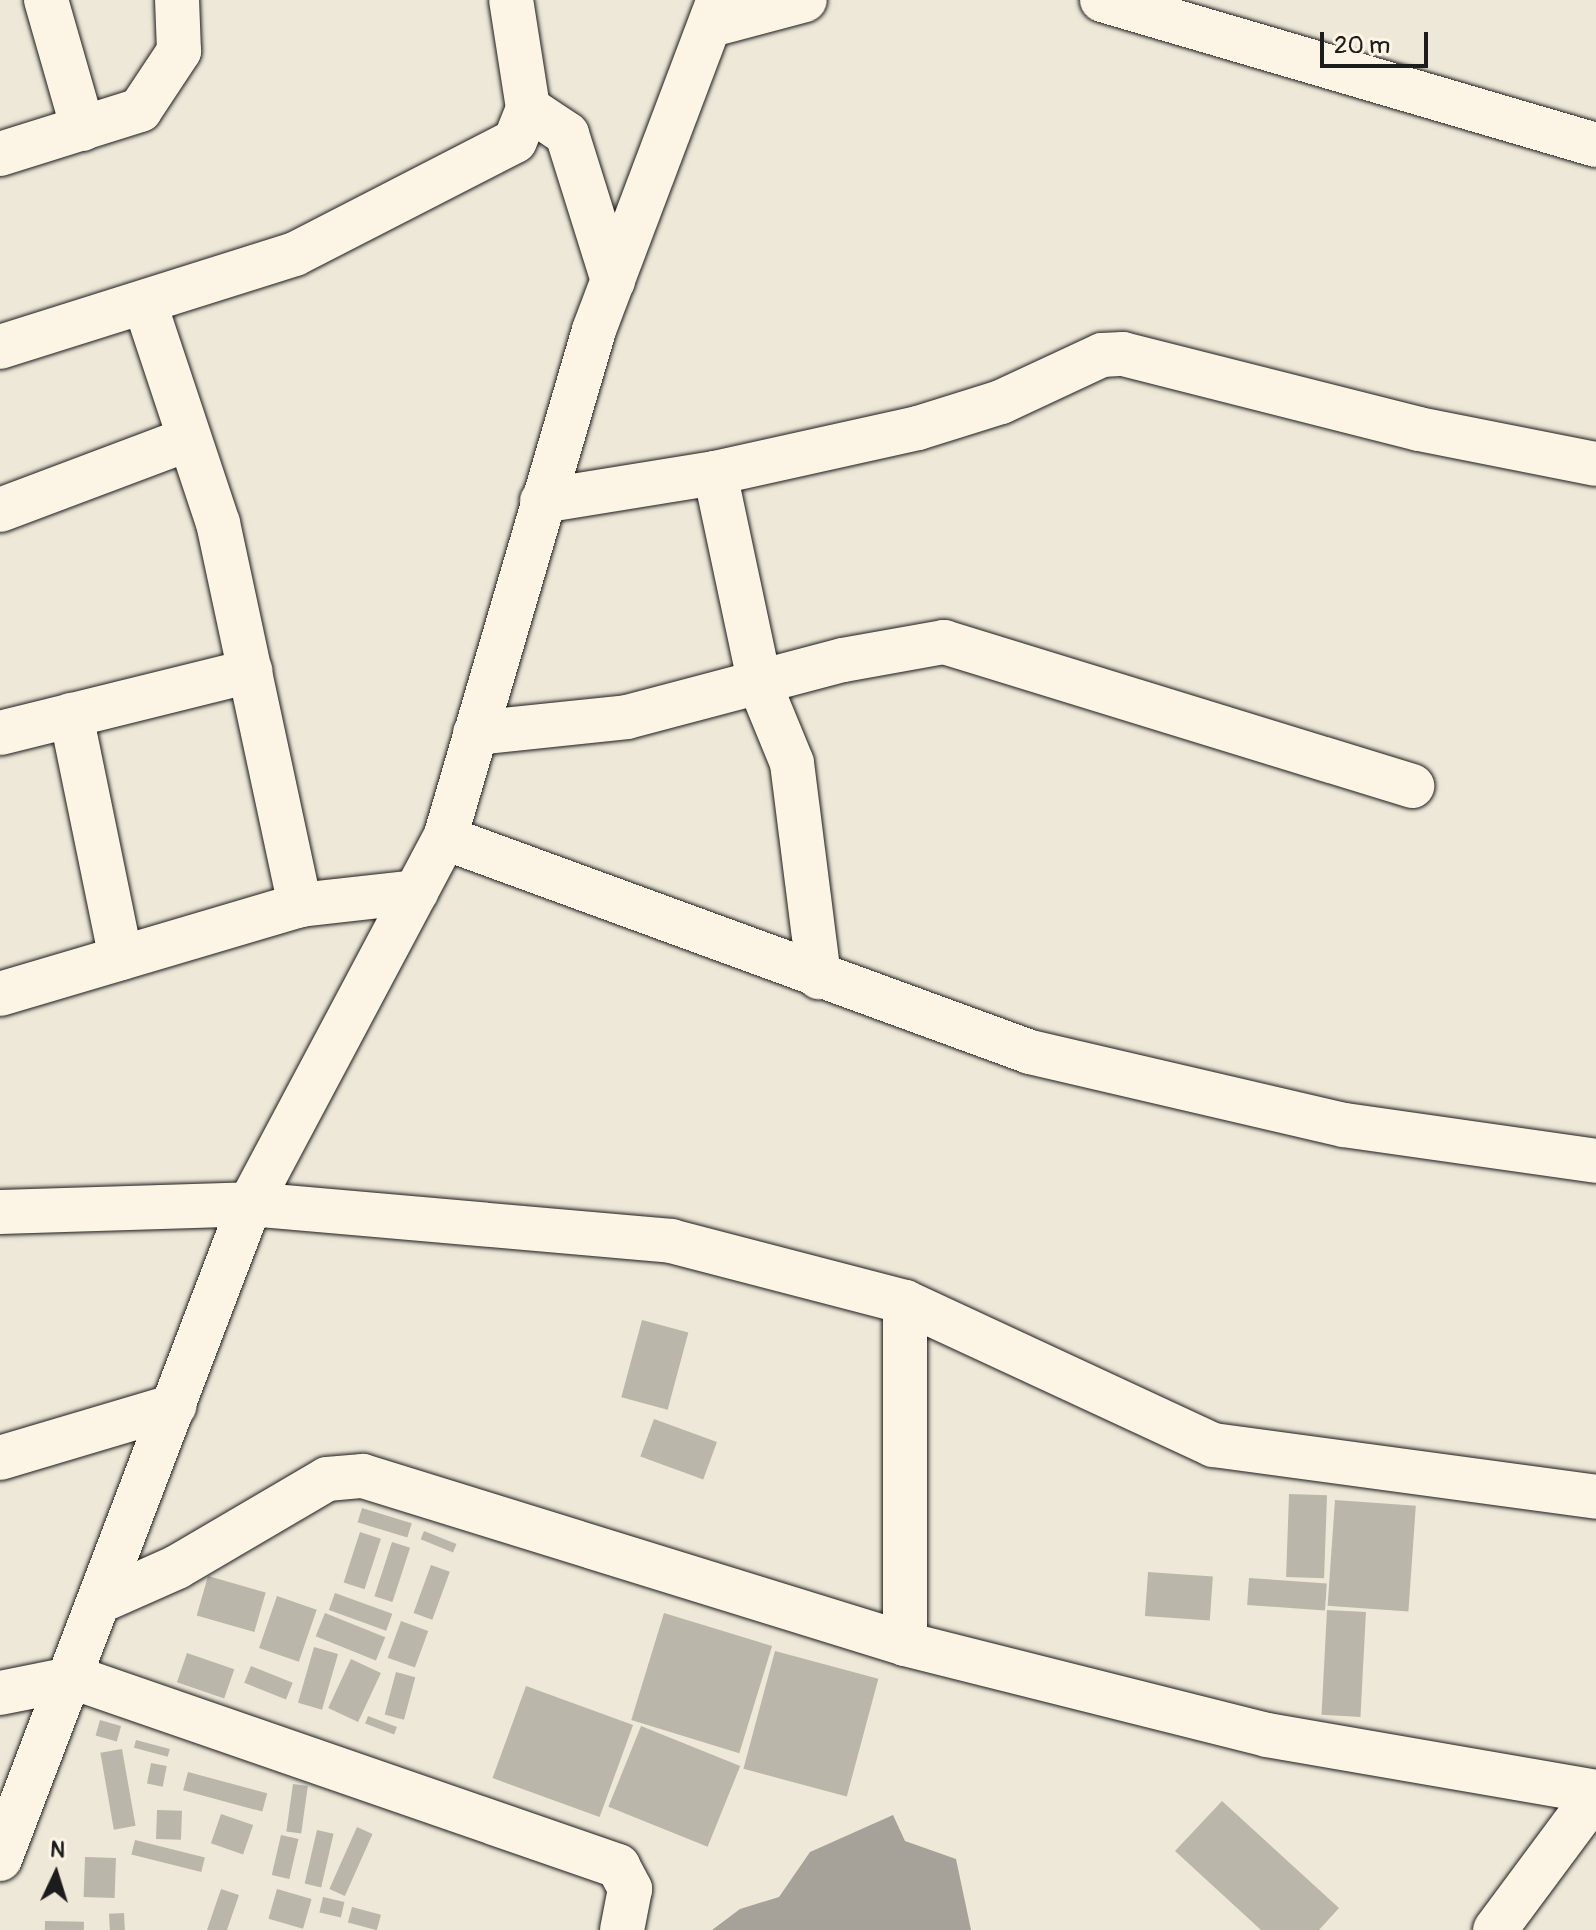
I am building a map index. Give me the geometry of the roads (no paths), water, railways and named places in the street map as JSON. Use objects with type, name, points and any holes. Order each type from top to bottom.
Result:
[{"type":"street","points":[[46,0],[83,129]]},
{"type":"street","points":[[0,154],[140,110],[161,87],[179,51],[177,0]]},
{"type":"street","points":[[0,347],[145,304],[295,254],[396,205],[515,141],[528,108],[511,0]]},
{"type":"street","points":[[0,1859],[75,1678],[250,1204],[445,838],[542,501],[613,281],[715,12],[805,0]]},
{"type":"street","points":[[1102,0],[1596,145]]},
{"type":"street","points":[[528,108],[567,134],[613,281]]},
{"type":"street","points":[[145,304],[218,523],[300,905]]},
{"type":"street","points":[[542,501],[715,473],[918,428],[1123,354],[1419,429],[1596,464]]},
{"type":"street","points":[[0,510],[189,439]]},
{"type":"street","points":[[715,473],[760,685],[792,763],[819,977]]},
{"type":"street","points":[[475,733],[627,717],[886,650],[944,642],[1412,786]]},
{"type":"street","points":[[0,733],[250,671]]},
{"type":"street","points":[[71,715],[121,958]]},
{"type":"street","points":[[445,838],[819,977],[1045,1056],[1344,1125],[1596,1161]]},
{"type":"street","points":[[0,994],[300,905],[416,892]]},
{"type":"street","points":[[0,1212],[250,1204],[671,1241],[905,1302],[1213,1445],[1596,1497]]},
{"type":"street","points":[[905,1302],[905,1644]]},
{"type":"street","points":[[0,1458],[174,1406]]},
{"type":"street","points":[[103,1600],[177,1567],[327,1479],[363,1476],[905,1644],[1267,1735],[1596,1793],[1495,1930]]},
{"type":"street","points":[[0,1693],[75,1678],[618,1866],[630,1889],[622,1930]]}]
